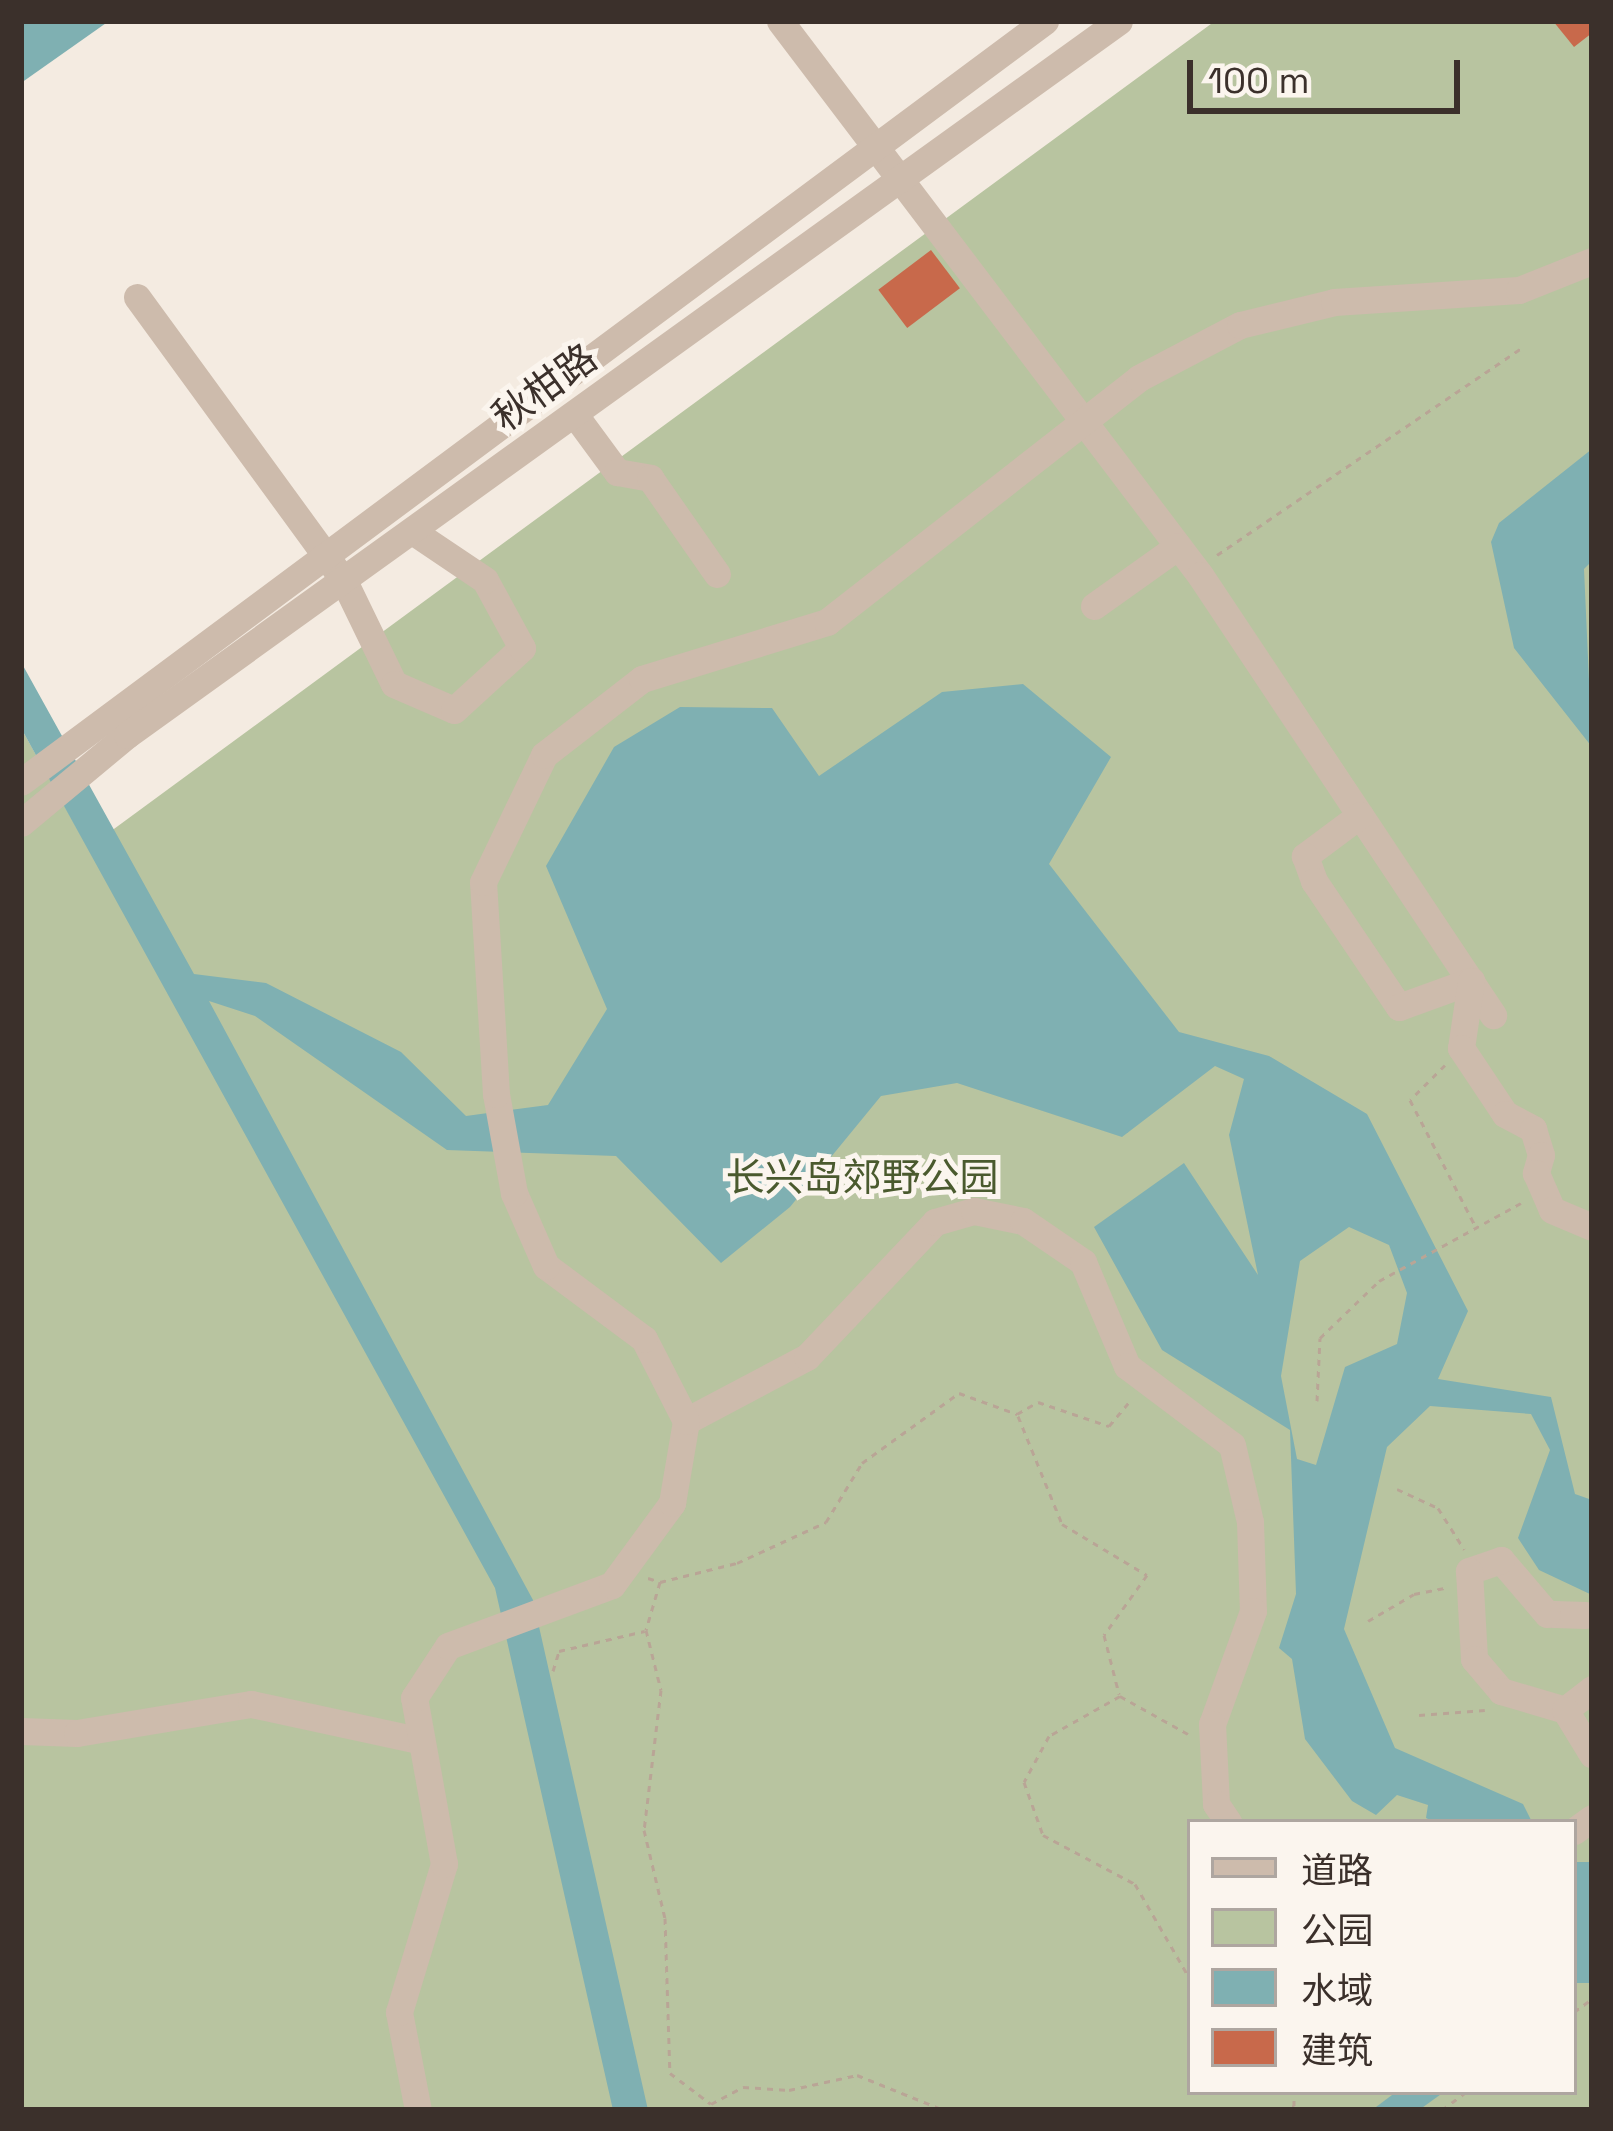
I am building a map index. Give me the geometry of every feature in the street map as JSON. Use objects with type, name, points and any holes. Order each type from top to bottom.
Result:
[{"type":"street","points":[[780,21],[1196,569],[1493,1015]]},
{"type":"street","name":"秋柑路","points":[[21,782],[110,709],[1045,21]]},
{"type":"street","name":"秋柑路","points":[[23,822],[128,735],[1119,21]]},
{"type":"street","points":[[418,2110],[399,2012],[444,1864],[417,1739],[414,1698],[448,1646],[541,1616],[612,1585],[672,1503],[686,1421],[644,1339],[546,1265],[514,1193],[496,1094],[483,882],[544,755],[642,679],[827,622],[1139,378],[1240,325],[1334,302],[1519,290],[1592,261]]},
{"type":"street","points":[[136,297],[324,550],[394,684],[454,710],[522,648],[485,580],[412,531]]},
{"type":"street","points":[[574,415],[617,472],[650,478],[717,574]]},
{"type":"street","points":[[1094,606],[1178,546]]},
{"type":"street","points":[[1360,814],[1304,856],[1314,881],[1399,1007],[1471,982]]},
{"type":"street","points":[[1471,982],[1461,1048],[1505,1114],[1533,1129],[1543,1190],[1552,1210],[1592,1226]]},
{"type":"street","points":[[686,1421],[807,1357],[934,1222],[974,1211],[1022,1221],[1083,1262],[1127,1366],[1232,1445],[1250,1522],[1253,1611],[1212,1724],[1216,1804],[1226,1819]]},
{"type":"street","points":[[1586,1615],[1546,1614],[1501,1560],[1473,1576],[1474,1659],[1502,1690],[1565,1710],[1592,1754]]},
{"type":"street","points":[[1565,1710],[1592,1689]]},
{"type":"street","points":[[21,1731],[77,1732],[251,1704],[417,1739]]},
{"type":"path","points":[[1196,569],[1523,347]]},
{"type":"path","points":[[1461,1048],[1411,1100],[1478,1231]]},
{"type":"path","points":[[1317,1401],[1320,1338],[1379,1281],[1478,1231],[1543,1190]]},
{"type":"path","points":[[1017,1414],[1038,1402],[1109,1426],[1148,1382]]},
{"type":"path","points":[[624,1569],[660,1582],[737,1563],[826,1522],[862,1462],[959,1393],[1017,1414],[1062,1525],[1147,1575],[1104,1634],[1120,1696],[1213,1743]]},
{"type":"path","points":[[1368,1622],[1414,1594],[1473,1576],[1438,1508],[1396,1489]]},
{"type":"path","points":[[660,1582],[646,1630],[661,1690],[644,1830],[665,1918],[670,2073],[711,2104],[743,2087],[789,2090],[856,2075],[943,2110]]},
{"type":"path","points":[[553,1670],[559,1652],[646,1630]]},
{"type":"path","points":[[1420,1715],[1482,1713],[1502,1690]]},
{"type":"path","points":[[1120,1696],[1049,1736],[1024,1782],[1043,1834],[1135,1884],[1187,1973]]},
{"type":"path","points":[[940,2096],[943,2110]]},
{"type":"green space","name":"长兴岛郊野公园","points":[[1215,21],[1592,21],[1592,2110],[21,2110],[21,728],[88,848]]},
{"type":"water","points":[[21,21],[109,21],[21,83]]},
{"type":"water","points":[[1592,449],[1592,561],[1584,569],[1592,747],[1514,648],[1491,542],[1499,523]]},
{"type":"water","points":[[21,662],[194,974],[266,983],[401,1052],[466,1116],[548,1105],[607,1009],[546,866],[614,747],[680,707],[772,708],[819,776],[942,692],[1023,684],[1111,757],[1049,864],[1179,1032],[1269,1056],[1367,1114],[1468,1311],[1438,1379],[1551,1397],[1575,1494],[1592,1500],[1592,1595],[1539,1570],[1518,1538],[1550,1450],[1531,1414],[1430,1406],[1387,1447],[1344,1629],[1395,1748],[1523,1804],[1530,1819],[1428,1819],[1428,1805],[1397,1795],[1376,1815],[1352,1801],[1305,1739],[1292,1659],[1279,1648],[1296,1594],[1290,1430],[1162,1350],[1094,1227],[1184,1163],[1258,1275],[1229,1135],[1244,1079],[1215,1066],[1122,1137],[957,1083],[881,1096],[790,1207],[721,1263],[616,1156],[447,1150],[255,1016],[209,1001],[533,1600],[648,2110],[613,2110],[495,1588],[21,728]],"holes":[[[1349,1227],[1389,1245],[1407,1293],[1397,1344],[1345,1367],[1316,1465],[1297,1459],[1281,1376],[1300,1261]]]},
{"type":"water","points":[[1577,1862],[1592,1862],[1592,1983],[1577,1983]]},
{"type":"water","points":[[1392,2095],[1440,2095],[1419,2110],[1372,2110]]},
{"type":"building","points":[[1553,21],[1592,21],[1592,33],[1574,47]]},
{"type":"building","points":[[931,250],[960,288],[907,328],[878,290]]}]
